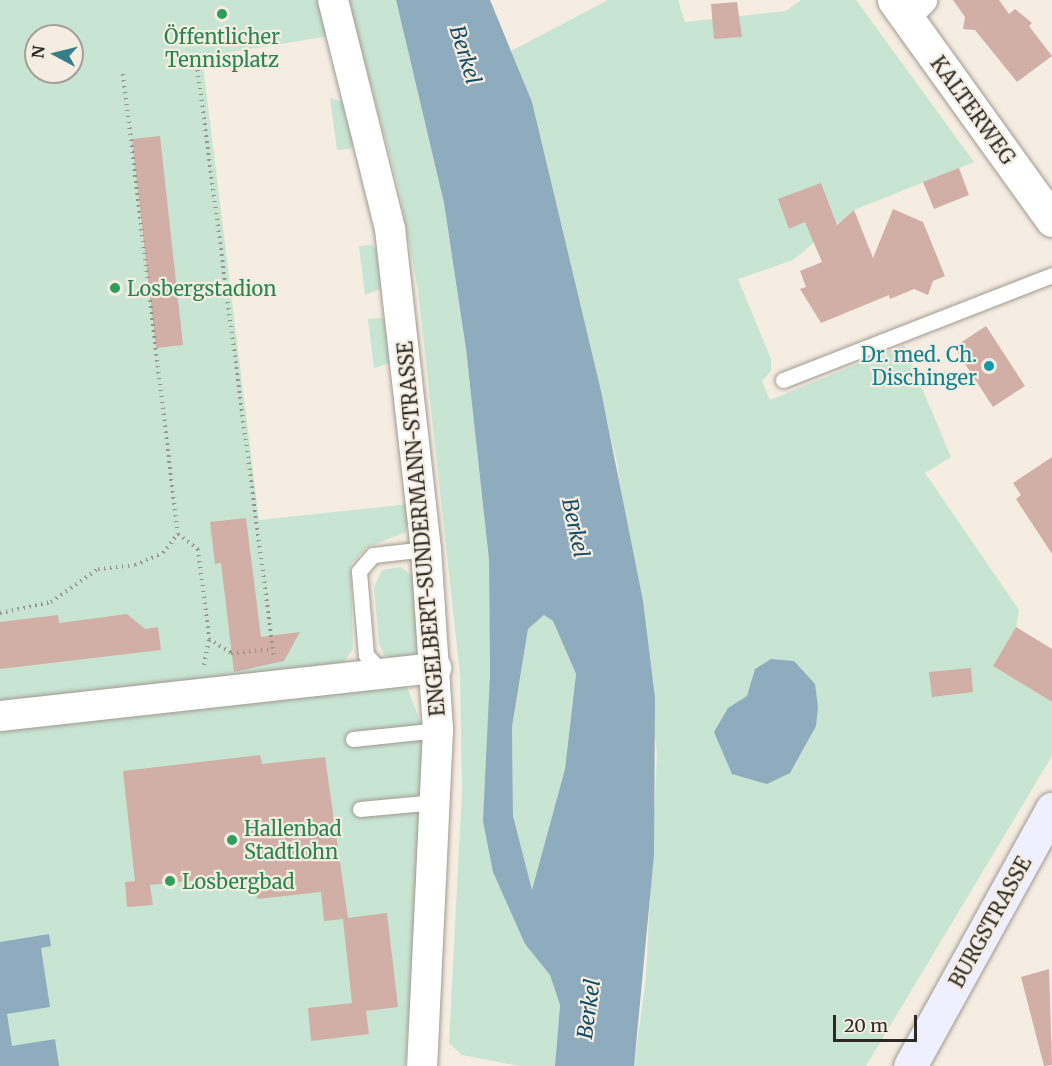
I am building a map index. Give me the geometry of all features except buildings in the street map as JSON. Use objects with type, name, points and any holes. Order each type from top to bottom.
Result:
[{"type":"main road","name":"BURGSTRASSE","points":[[910,1066],[1052,808]]},
{"type":"street","name":"ENGELBERT-SUNDERMANN-STRASSE","points":[[333,0],[390,229],[426,549],[436,668],[438,730],[436,802],[422,1066]]},
{"type":"street","name":"KALTERWEG","points":[[907,6],[1052,220]]},
{"type":"street","points":[[0,717],[436,668]]},
{"type":"lane","points":[[783,380],[1052,275]]},
{"type":"lane","points":[[382,673],[366,655],[359,571],[373,555],[426,549]]},
{"type":"lane","points":[[353,739],[438,730]]},
{"type":"lane","points":[[360,809],[436,802]]},
{"type":"path","points":[[196,58],[277,685]]},
{"type":"path","points":[[0,613],[51,602],[98,569],[135,565],[163,553],[178,534],[123,74]]},
{"type":"path","points":[[178,534],[198,549],[209,639],[231,653],[273,649]]},
{"type":"green space","points":[[0,0],[319,0],[329,36],[202,57],[259,520],[410,504],[406,532],[366,548],[351,564],[353,649],[341,666],[406,684],[429,745],[405,1066],[0,1066]]},
{"type":"green space","points":[[348,0],[396,0],[444,203],[466,349],[489,560],[490,675],[525,944],[550,975],[560,1005],[555,1066],[519,1066],[462,1055],[449,1043],[462,790],[460,674],[418,290],[400,193]]},
{"type":"green space","points":[[608,0],[678,0],[685,22],[786,11],[801,0],[856,0],[974,162],[854,210],[793,260],[738,279],[771,359],[771,371],[762,381],[770,400],[904,345],[951,457],[925,473],[1019,610],[1016,627],[993,666],[1052,702],[1052,756],[866,1066],[634,1066],[646,977],[657,753],[617,463],[532,102],[511,51]]},
{"type":"green space","points":[[330,98],[343,102],[354,144],[350,149],[337,150]]},
{"type":"green space","points":[[371,245],[378,251],[385,287],[365,295],[359,246]]},
{"type":"green space","points":[[381,318],[387,321],[390,363],[374,368],[368,319]]},
{"type":"green space","points":[[401,567],[415,578],[419,648],[412,657],[394,660],[384,655],[379,643],[374,587],[382,570]]},
{"type":"green space","points":[[544,615],[553,621],[576,674],[565,769],[532,891],[513,816],[512,727],[528,629]]},
{"type":"water","name":"Berkel","points":[[396,0],[490,0],[532,102],[601,391],[643,601],[655,698],[654,855],[634,1066],[555,1066],[560,1005],[550,975],[525,944],[493,872],[483,821],[490,675],[489,560],[466,349],[444,203]],"holes":[[[544,615],[553,621],[576,674],[565,769],[532,890],[513,816],[512,727],[528,629]]]},
{"type":"water","points":[[771,659],[794,661],[815,684],[818,707],[816,726],[790,773],[767,784],[732,774],[714,732],[728,708],[747,696],[755,669]]},
{"type":"water","points":[[49,934],[51,946],[41,948],[50,1007],[7,1014],[12,1046],[55,1039],[59,1066],[0,1066],[0,942]]},
{"type":"place","name":"Öffentlicher Tennisplatz","points":[[222,14]]},
{"type":"place","name":"Losbergstadion","points":[[115,288]]},
{"type":"place","name":"Dr. med. Ch. Dischinger","points":[[989,366]]},
{"type":"place","name":"Hallenbad Stadtlohn","points":[[232,840]]},
{"type":"place","name":"Losbergbad","points":[[170,881]]}]
